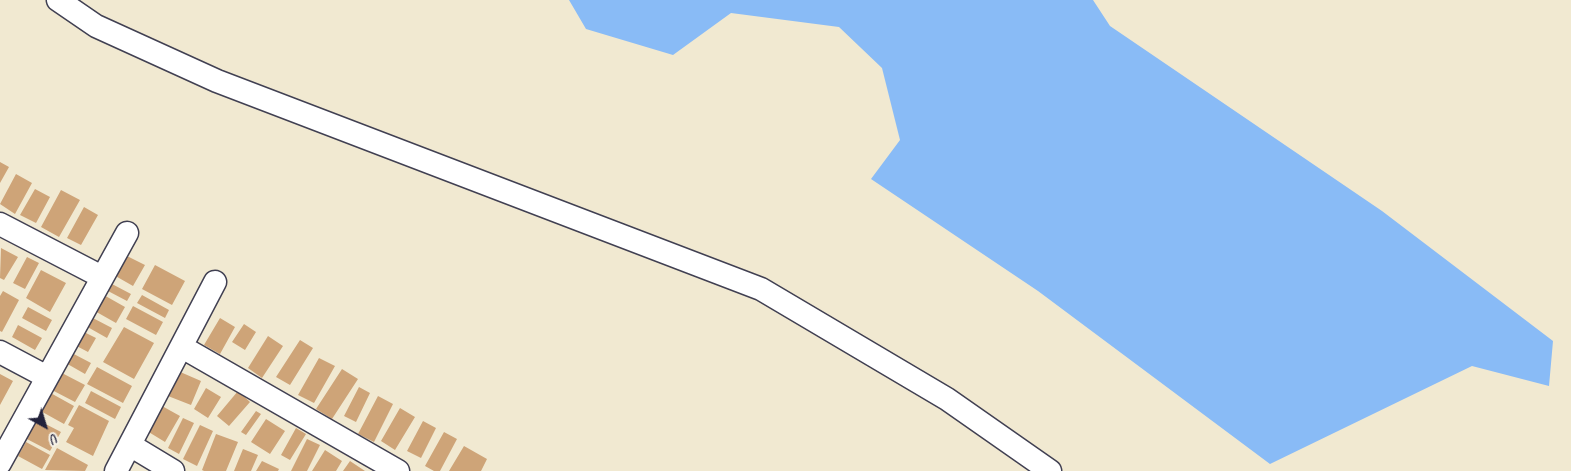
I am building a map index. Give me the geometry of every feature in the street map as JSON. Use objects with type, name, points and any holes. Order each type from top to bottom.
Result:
[{"type":"street","points":[[58,0],[96,26],[217,81],[761,289],[948,399],[1050,471]]},
{"type":"street","points":[[0,224],[102,277]]},
{"type":"street","points":[[0,463],[127,233]]},
{"type":"street","points":[[116,471],[215,282]]},
{"type":"street","points":[[182,347],[398,471]]},
{"type":"street","points":[[0,352],[47,377]]},
{"type":"street","points":[[130,445],[173,471]]},
{"type":"street","points":[[0,469],[4,471]]},
{"type":"water","points":[[569,0],[1093,0],[1110,26],[1382,211],[1553,341],[1549,386],[1472,366],[1270,464],[1038,291],[871,179],[900,140],[882,68],[839,27],[731,13],[673,55],[586,29]]},
{"type":"building","points":[[0,162],[9,167],[0,183]]},
{"type":"building","points":[[16,174],[32,183],[15,214],[0,204]]},
{"type":"building","points":[[35,189],[50,197],[36,223],[20,215]]},
{"type":"building","points":[[61,190],[80,200],[59,237],[41,227]]},
{"type":"building","points":[[84,207],[98,215],[81,245],[67,238]]},
{"type":"building","points":[[1,248],[18,257],[4,280],[0,278]]},
{"type":"building","points":[[123,254],[145,265],[133,286],[112,274]]},
{"type":"building","points":[[27,257],[39,263],[25,289],[13,283]]},
{"type":"building","points":[[155,265],[185,281],[172,305],[142,289]]},
{"type":"building","points":[[41,270],[66,283],[50,312],[26,298]]},
{"type":"building","points":[[112,284],[131,294],[127,301],[108,291]]},
{"type":"building","points":[[3,291],[19,300],[2,332],[0,331],[0,296]]},
{"type":"building","points":[[102,294],[125,307],[116,323],[93,310]]},
{"type":"building","points":[[142,295],[169,310],[165,318],[137,303]]},
{"type":"building","points":[[133,306],[163,322],[156,335],[126,319]]},
{"type":"building","points":[[28,307],[52,320],[46,331],[22,318]]},
{"type":"building","points":[[89,316],[112,328],[107,338],[84,325]]},
{"type":"building","points":[[220,318],[235,327],[220,354],[204,345]]},
{"type":"building","points":[[244,324],[256,332],[245,350],[232,342]]},
{"type":"building","points":[[18,325],[42,338],[35,350],[12,337]]},
{"type":"building","points":[[124,327],[154,343],[134,379],[103,362]]},
{"type":"building","points":[[78,329],[96,338],[88,352],[71,343]]},
{"type":"building","points":[[268,336],[283,346],[262,378],[248,368]]},
{"type":"building","points":[[300,340],[313,348],[290,385],[276,377]]},
{"type":"building","points":[[70,352],[91,363],[85,374],[64,362]]},
{"type":"building","points":[[319,358],[335,366],[314,403],[298,395]]},
{"type":"building","points":[[97,367],[132,386],[123,403],[87,384]]},
{"type":"building","points":[[342,369],[358,379],[332,419],[316,409]]},
{"type":"building","points":[[178,371],[201,381],[191,405],[168,396]]},
{"type":"building","points":[[60,372],[85,385],[75,402],[50,389]]},
{"type":"building","points":[[0,374],[13,381],[0,405]]},
{"type":"building","points":[[359,387],[370,393],[356,422],[344,416]]},
{"type":"building","points":[[206,388],[221,397],[208,418],[194,409]]},
{"type":"building","points":[[47,391],[74,406],[64,424],[37,409]]},
{"type":"building","points":[[91,391],[121,407],[115,419],[85,403]]},
{"type":"building","points":[[238,391],[250,402],[229,426],[217,416]]},
{"type":"building","points":[[378,396],[393,404],[374,442],[358,434]]},
{"type":"building","points":[[79,405],[109,421],[93,456],[66,442],[74,428],[68,425]]},
{"type":"building","points":[[162,406],[180,416],[165,442],[147,431]]},
{"type":"building","points":[[400,408],[415,417],[395,450],[381,441]]},
{"type":"building","points":[[256,411],[261,414],[246,435],[241,432]]},
{"type":"building","points":[[34,418],[61,432],[50,451],[23,437]]},
{"type":"building","points":[[183,418],[194,423],[179,454],[168,448]]},
{"type":"building","points":[[266,419],[285,431],[270,454],[251,442]]},
{"type":"building","points":[[423,421],[436,428],[421,458],[407,451]]},
{"type":"building","points":[[200,425],[213,431],[197,466],[183,459]]},
{"type":"building","points":[[296,428],[306,434],[290,460],[281,455]]},
{"type":"building","points":[[444,432],[457,439],[440,471],[434,471],[425,466]]},
{"type":"building","points":[[216,434],[238,442],[226,471],[204,471],[202,470]]},
{"type":"building","points":[[307,439],[320,445],[307,471],[291,471]]},
{"type":"building","points":[[26,442],[50,455],[42,469],[18,456]]},
{"type":"building","points":[[464,446],[487,459],[481,471],[449,471]]},
{"type":"building","points":[[57,448],[88,465],[85,471],[45,470]]},
{"type":"building","points":[[243,449],[258,455],[251,471],[234,471]]},
{"type":"building","points":[[325,450],[342,461],[336,471],[312,471]]},
{"type":"building","points":[[262,461],[279,469],[278,471],[256,471]]},
{"type":"building","points":[[350,461],[365,471],[343,471]]}]
